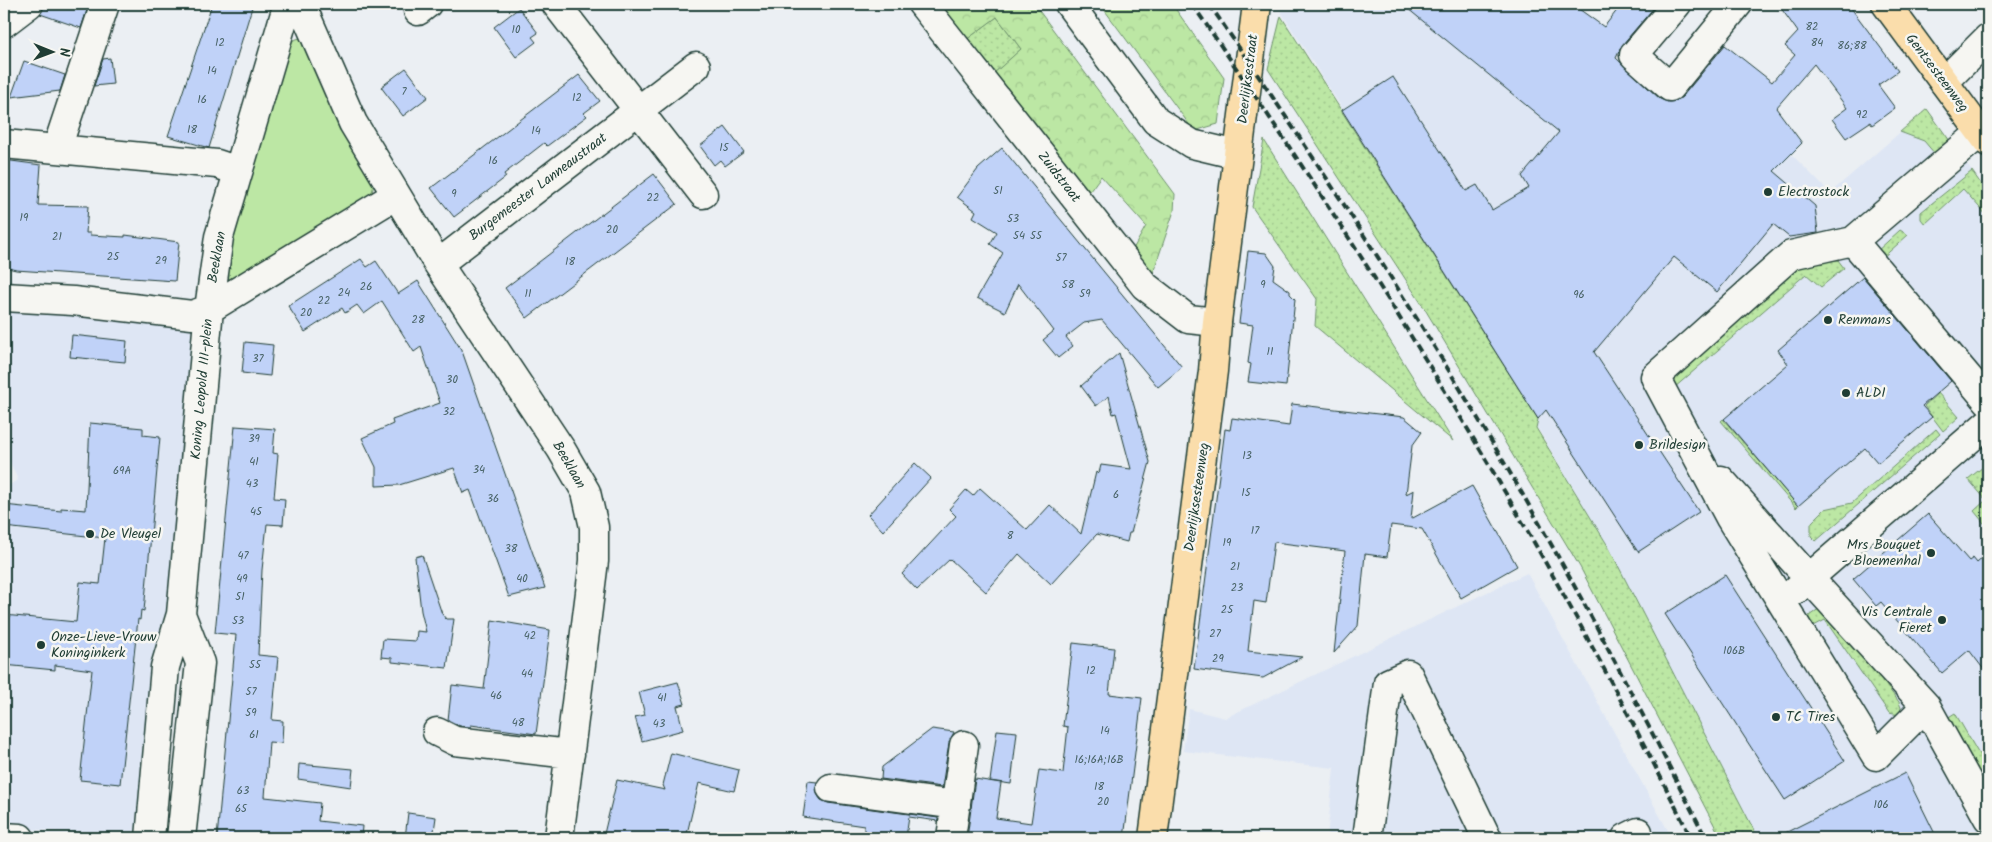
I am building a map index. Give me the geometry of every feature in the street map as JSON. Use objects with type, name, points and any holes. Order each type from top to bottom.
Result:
[{"type":"main road","name":"Deerlijksestraat","points":[[1238,155],[1257,4]]},
{"type":"main road","name":"Gentsesteenweg","points":[[1886,4],[1985,137]]},
{"type":"main road","name":"Deerlijksesteenweg","points":[[1153,838],[1213,371],[1217,322],[1238,155]]},
{"type":"street","points":[[4,23],[30,4]]},
{"type":"street","points":[[57,148],[106,4]]},
{"type":"street","name":"Beeklaan","points":[[209,310],[219,237],[286,10],[301,4],[353,123],[438,264],[561,449],[586,492],[594,527],[594,561],[559,838]]},
{"type":"street","points":[[556,4],[703,194]]},
{"type":"street","name":"Zuidstraat","points":[[922,4],[1145,286],[1188,319],[1217,322]]},
{"type":"street","points":[[1069,4],[1156,121],[1192,144],[1238,155]]},
{"type":"street","points":[[1678,4],[1634,55],[1670,87],[1738,4]]},
{"type":"street","points":[[1944,82],[1981,48],[1988,38]]},
{"type":"street","name":"Burgemeester Lanneaustraat","points":[[438,264],[696,66]]},
{"type":"street","points":[[1926,706],[1876,756],[1730,518],[1655,377],[1791,255],[1853,241],[1985,137]]},
{"type":"street","points":[[4,144],[217,164],[238,171]]},
{"type":"street","name":"Beeklaan","points":[[209,310],[396,195]]},
{"type":"street","points":[[1853,241],[1988,401]]},
{"type":"street","name":"Koning Leopold III-plein","points":[[4,297],[74,301],[192,315],[209,310],[181,614],[165,667],[150,838]]},
{"type":"street","points":[[1782,603],[1988,423]]},
{"type":"street","points":[[1694,450],[1926,706],[1988,818]]},
{"type":"street","name":"Koning Leopold III-plein","points":[[181,614],[200,663],[181,838]]},
{"type":"street","points":[[1367,838],[1388,683],[1408,674],[1487,838]]},
{"type":"street","points":[[437,732],[455,741],[570,754]]},
{"type":"street","points":[[951,838],[964,745]]},
{"type":"street","points":[[831,788],[956,805]]},
{"type":"street","points":[[4,837],[20,838]]},
{"type":"shaded area","points":[[1282,4],[1506,4],[1712,172],[1790,153],[1830,193],[1927,109],[1988,194],[1988,540],[1983,552],[1988,558],[1988,838],[1758,838],[1608,546],[1419,230],[1281,12]]},
{"type":"shaded area","name":"De Vleugel","points":[[4,308],[186,324],[194,333],[169,613],[137,838],[4,827],[4,488],[18,480],[4,449]]},
{"type":"shaded area","points":[[1527,573],[1672,838],[1327,838],[1334,768],[1183,751],[1189,709],[1225,718]]},
{"type":"green space","points":[[936,4],[1034,4],[1175,194],[1174,211],[1152,276],[1132,251],[1146,226],[1101,176],[1087,195],[992,75],[1021,49],[997,17],[966,40]]},
{"type":"green space","points":[[1100,4],[1172,4],[1224,78],[1218,124],[1194,131]]},
{"type":"green space","points":[[1281,16],[1538,419],[1536,428],[1608,546],[1758,838],[1721,838],[1580,567],[1423,306],[1268,69]]},
{"type":"green space","points":[[997,17],[1021,49],[992,75],[966,40]]},
{"type":"green space","points":[[303,37],[375,181],[372,192],[341,215],[226,284],[226,237],[284,43]]},
{"type":"green space","points":[[1927,109],[1950,141],[1935,154],[1924,141],[1900,132]]},
{"type":"green space","points":[[1264,140],[1453,441],[1315,326],[1317,299],[1252,207]]},
{"type":"green space","points":[[1972,171],[1988,194],[1988,217],[1963,189],[1925,224],[1921,219],[1921,212]]},
{"type":"green space","points":[[1900,230],[1908,235],[1880,260],[1876,252]]},
{"type":"green space","points":[[1838,260],[1844,268],[1821,287],[1806,274],[1674,388],[1671,379],[1802,265]]},
{"type":"green space","points":[[1938,393],[1959,417],[1943,431],[1924,406]]},
{"type":"green space","points":[[1723,419],[1798,506],[1796,508],[1721,421]]},
{"type":"green space","points":[[1936,429],[1940,434],[1816,541],[1811,536],[1811,523],[1825,509],[1852,503]]},
{"type":"green space","points":[[1988,463],[1988,528],[1974,511],[1986,500],[1968,479]]},
{"type":"green space","points":[[1824,605],[1899,702],[1901,708],[1899,715],[1889,713],[1825,620],[1812,627],[1808,621],[1809,616]]},
{"type":"green space","points":[[1955,713],[1988,770],[1988,798],[1947,718]]},
{"type":"building","points":[[44,4],[89,4],[81,28],[40,14]]},
{"type":"building","points":[[212,4],[253,4],[209,148],[168,136]]},
{"type":"building","points":[[1402,4],[1572,4],[1604,27],[1622,4],[1657,4],[1622,45],[1616,58],[1660,99],[1668,102],[1676,101],[1682,97],[1725,45],[1772,82],[1795,55],[1785,46],[1798,32],[1778,4],[1848,4],[1898,71],[1878,85],[1895,108],[1872,125],[1870,122],[1846,138],[1832,119],[1847,108],[1814,64],[1776,108],[1802,143],[1774,171],[1815,206],[1818,233],[1789,237],[1773,224],[1717,292],[1674,257],[1594,352],[1699,512],[1638,552],[1546,410],[1538,419],[1342,110],[1393,77],[1466,191],[1477,185],[1492,210],[1529,188],[1522,176],[1559,132]]},
{"type":"building","points":[[519,8],[538,33],[532,37],[536,42],[516,57],[494,27]]},
{"type":"building","points":[[110,58],[113,84],[94,86],[103,59]]},
{"type":"building","points":[[24,61],[65,75],[60,91],[11,97]]},
{"type":"building","points":[[406,68],[428,97],[403,116],[381,87]]},
{"type":"building","points":[[579,75],[600,101],[584,113],[587,116],[547,146],[544,143],[504,174],[506,177],[454,217],[431,188]]},
{"type":"building","points":[[725,127],[744,152],[725,166],[720,160],[714,165],[700,146]]},
{"type":"building","points":[[1002,148],[1182,367],[1158,387],[1102,320],[1084,323],[1066,337],[1073,346],[1058,358],[1043,340],[1054,331],[1018,284],[1005,312],[977,298],[1003,253],[990,244],[997,232],[973,217],[976,211],[957,197],[978,169]]},
{"type":"building","points":[[4,160],[41,165],[38,205],[88,206],[86,233],[90,233],[90,235],[125,237],[125,235],[179,242],[175,281],[16,270],[4,267]]},
{"type":"building","points":[[654,174],[677,204],[527,318],[505,288]]},
{"type":"building","points":[[1248,251],[1266,253],[1275,266],[1273,279],[1290,291],[1290,294],[1295,299],[1286,386],[1248,382],[1251,364],[1248,363],[1253,325],[1239,323]]},
{"type":"building","points":[[361,259],[367,267],[376,261],[398,294],[418,281],[462,351],[545,588],[509,597],[470,490],[463,493],[454,468],[399,485],[376,486],[376,467],[362,438],[393,424],[392,420],[440,403],[421,347],[414,352],[382,301],[364,314],[357,305],[345,313],[342,308],[305,332],[288,306]]},
{"type":"building","name":"ALDI","points":[[1863,277],[1951,381],[1922,406],[1932,417],[1878,463],[1865,448],[1798,506],[1724,419],[1788,364],[1778,350]]},
{"type":"building","points":[[72,335],[127,341],[125,362],[70,357]]},
{"type":"building","points":[[245,342],[273,345],[270,376],[242,373]]},
{"type":"building","points":[[1119,353],[1150,462],[1127,542],[1097,534],[1051,584],[1019,554],[986,592],[950,559],[917,590],[902,574],[956,516],[949,509],[966,490],[973,496],[980,488],[1027,530],[1050,505],[1081,534],[1096,472],[1099,473],[1101,465],[1131,469],[1116,413],[1113,414],[1109,396],[1096,406],[1081,386]]},
{"type":"building","points":[[1292,404],[1404,417],[1422,432],[1412,446],[1406,494],[1414,490],[1411,519],[1472,486],[1517,566],[1461,598],[1422,529],[1391,525],[1387,557],[1365,554],[1358,626],[1334,653],[1345,551],[1274,542],[1266,603],[1254,601],[1248,651],[1302,657],[1263,678],[1194,669],[1225,429],[1230,430],[1232,418],[1289,426]]},
{"type":"building","points":[[90,423],[143,428],[143,435],[160,437],[144,611],[141,610],[140,620],[138,619],[120,784],[80,780],[92,670],[55,665],[55,670],[4,665],[4,615],[76,622],[80,582],[100,584],[105,538],[4,527],[4,505],[61,511],[61,508],[86,510]]},
{"type":"building","points":[[235,426],[275,429],[273,453],[278,454],[274,498],[285,499],[283,525],[267,524],[262,570],[258,655],[278,657],[272,720],[283,721],[282,743],[269,742],[265,797],[320,803],[318,821],[362,826],[361,838],[217,838],[236,635],[215,633]]},
{"type":"building","points":[[915,463],[931,478],[883,531],[868,515]]},
{"type":"building","name":"Vis Centrale Fieret","points":[[1928,514],[1969,561],[1973,558],[1977,563],[1988,553],[1988,675],[1969,650],[1942,673],[1881,602],[1876,606],[1853,579]]},
{"type":"building","points":[[422,555],[442,614],[446,619],[454,619],[447,668],[392,662],[392,658],[381,657],[383,639],[416,641],[417,631],[426,632],[421,611],[415,557]]},
{"type":"building","points":[[1725,575],[1845,761],[1785,800],[1665,614]]},
{"type":"building","points":[[492,620],[550,630],[536,734],[471,725],[471,727],[460,726],[448,720],[452,685],[484,689]]},
{"type":"building","points":[[1073,643],[1114,648],[1109,694],[1142,698],[1124,838],[967,838],[975,779],[1001,783],[996,818],[1031,823],[1039,770],[1063,773],[1068,727],[1063,726]]},
{"type":"building","points":[[678,682],[685,704],[677,706],[683,730],[642,741],[635,717],[645,715],[639,692]]},
{"type":"building","points":[[932,729],[954,732],[949,743],[942,787],[881,779],[882,767]]},
{"type":"building","points":[[997,730],[1017,732],[1011,784],[990,781]]},
{"type":"building","points":[[671,753],[739,770],[734,791],[699,783],[686,838],[603,838],[617,780],[665,790],[663,785]]},
{"type":"building","points":[[299,764],[353,769],[351,787],[298,779]]},
{"type":"building","points":[[1905,773],[1937,838],[1775,838]]},
{"type":"building","points":[[808,781],[817,782],[817,794],[821,800],[828,803],[938,818],[938,821],[909,817],[906,837],[864,832],[864,826],[803,817]]},
{"type":"building","points":[[408,813],[436,817],[433,838],[405,838]]},
{"type":"railway","points":[[1192,4],[1328,206],[1457,412],[1579,622],[1691,838]]},
{"type":"railway","points":[[1209,4],[1389,274],[1516,482],[1576,588],[1706,838]]},
{"type":"place","name":"Electrostock","points":[[1768,192]]},
{"type":"place","name":"Renmans","points":[[1828,320]]},
{"type":"place","name":"ALDI","points":[[1846,393]]},
{"type":"place","name":"Brildesign","points":[[1639,445]]},
{"type":"place","name":"De Vleugel","points":[[90,534]]},
{"type":"place","name":"Mrs Bouquet - Bloemenhal","points":[[1931,553]]},
{"type":"place","name":"Vis Centrale Fieret","points":[[1942,620]]},
{"type":"place","name":"Onze-Lieve-Vrouw Koninginkerk","points":[[41,645]]},
{"type":"place","name":"TC Tires","points":[[1776,717]]}]
